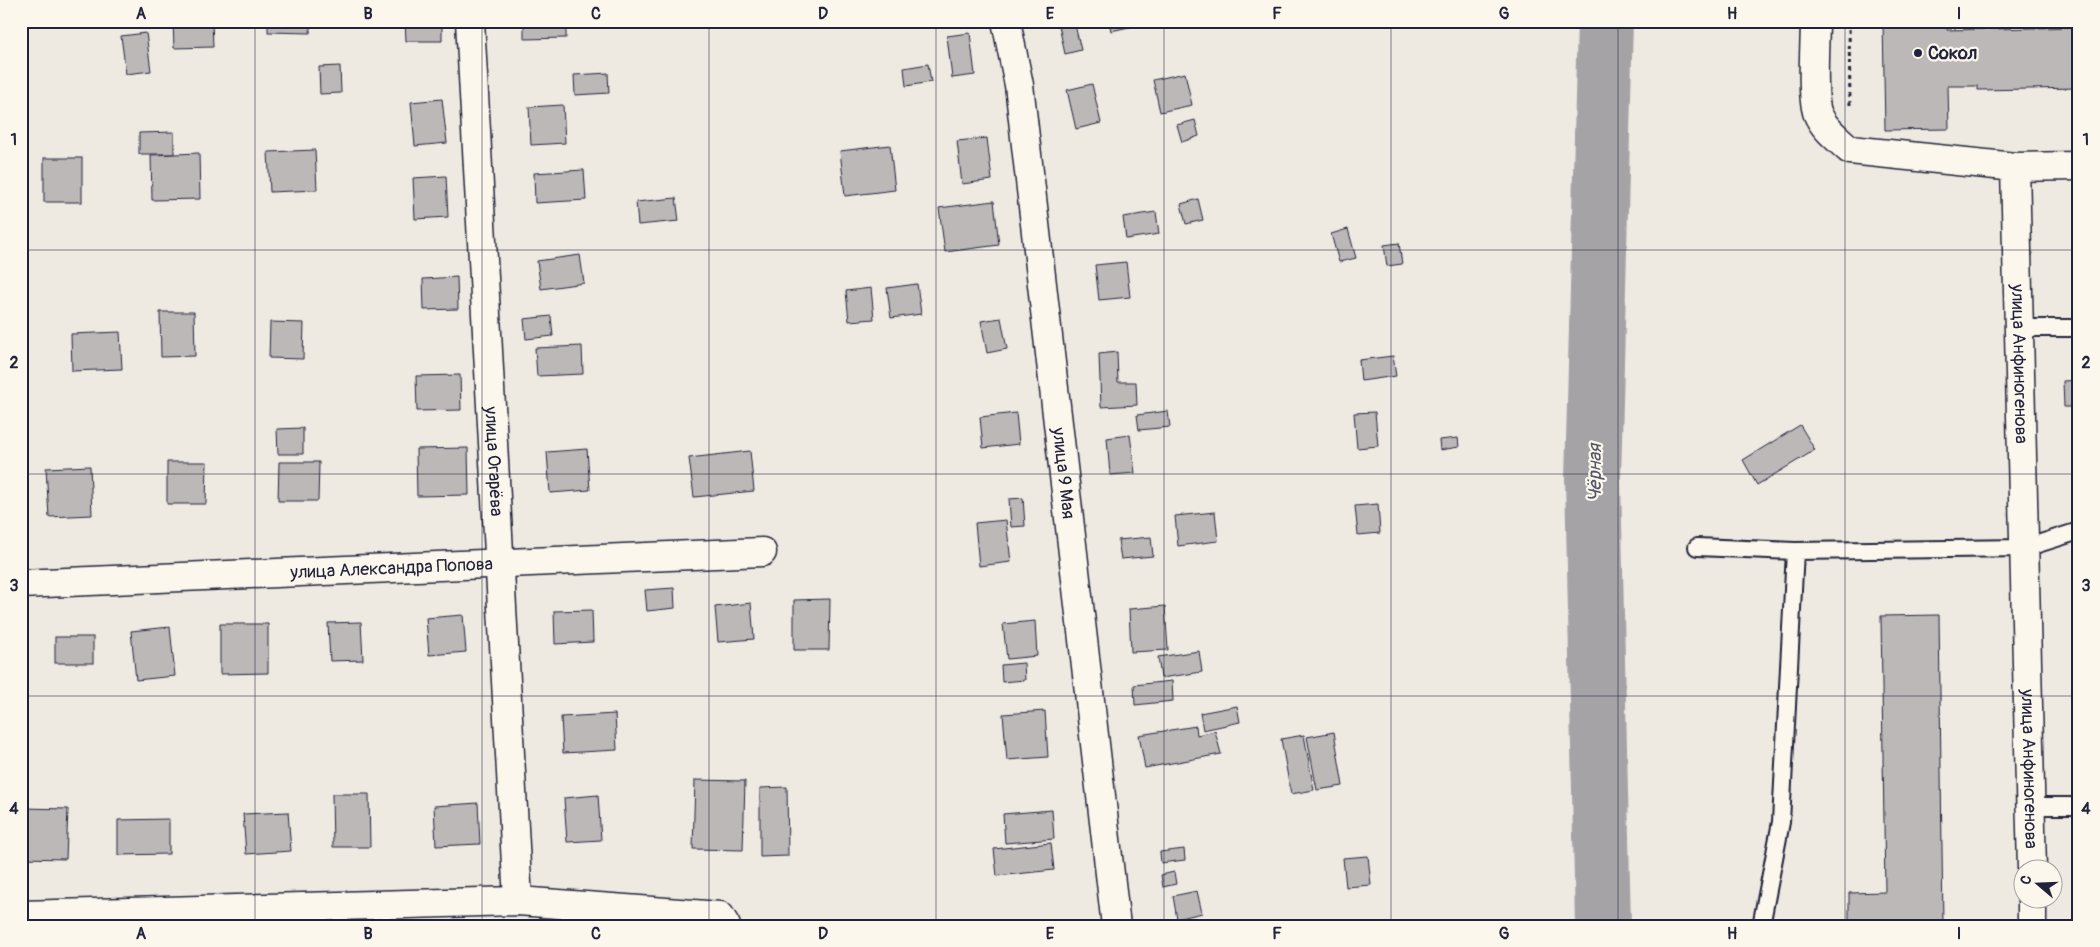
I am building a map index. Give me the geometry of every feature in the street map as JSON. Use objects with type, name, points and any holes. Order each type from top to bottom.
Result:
[{"type":"street","name":"улица Огарёва","points":[[470,21],[518,901]]},
{"type":"street","name":"улица 9 Мая","points":[[1006,21],[1019,85],[1116,926]]},
{"type":"street","points":[[1815,21],[1815,98],[1818,112],[1830,132],[1850,150],[2015,167],[2079,166]]},
{"type":"street","name":"улица Анфиногенова","points":[[2015,167],[2032,860]]},
{"type":"street","name":"улица Александра Попова","points":[[21,584],[762,552]]},
{"type":"street","points":[[21,915],[518,901],[720,916],[726,926]]},
{"type":"street","points":[[2032,910],[2032,926]]},
{"type":"lane","points":[[2020,328],[2079,328]]},
{"type":"lane","points":[[1697,547],[1795,551],[2025,548],[2079,531]]},
{"type":"lane","points":[[1761,926],[1782,822],[1795,551]]},
{"type":"lane","points":[[2032,806],[2079,806]]},
{"type":"path","points":[[1849,21],[1850,150]]},
{"type":"building","points":[[173,21],[212,21],[213,47],[174,48]]},
{"type":"building","points":[[268,21],[311,21],[310,33],[268,32]]},
{"type":"building","points":[[405,21],[442,21],[442,41],[406,41]]},
{"type":"building","points":[[524,21],[566,21],[566,38],[524,39]]},
{"type":"building","points":[[1058,21],[1074,21],[1081,50],[1065,54]]},
{"type":"building","points":[[1109,21],[1137,21],[1138,25],[1111,31]]},
{"type":"building","points":[[1883,21],[1947,21],[1947,30],[2079,27],[2079,88],[1978,90],[1978,86],[1948,86],[1949,129],[1885,130]]},
{"type":"building","points":[[146,33],[151,71],[126,74],[121,36]]},
{"type":"building","points":[[970,33],[975,75],[952,78],[947,36]]},
{"type":"building","points":[[928,64],[931,82],[906,86],[904,68]]},
{"type":"building","points":[[340,66],[341,93],[320,94],[319,67]]},
{"type":"building","points":[[608,73],[609,93],[575,95],[574,75]]},
{"type":"building","points":[[1185,73],[1192,105],[1160,112],[1153,80]]},
{"type":"building","points":[[1092,84],[1101,123],[1076,129],[1067,90]]},
{"type":"building","points":[[442,99],[447,143],[415,146],[411,102]]},
{"type":"building","points":[[563,105],[565,143],[531,145],[529,107]]},
{"type":"building","points":[[1195,120],[1199,136],[1182,142],[1177,125]]},
{"type":"building","points":[[174,132],[174,154],[139,154],[139,133]]},
{"type":"building","points":[[987,138],[992,180],[962,184],[957,141]]},
{"type":"building","points":[[890,145],[895,190],[845,196],[840,151]]},
{"type":"building","points":[[315,150],[317,190],[270,192],[268,152]]},
{"type":"building","points":[[199,153],[200,199],[152,200],[151,155]]},
{"type":"building","points":[[44,158],[82,158],[82,202],[44,202]]},
{"type":"building","points":[[584,170],[586,200],[535,203],[534,173]]},
{"type":"building","points":[[446,176],[448,217],[415,219],[413,178]]},
{"type":"building","points":[[676,198],[679,221],[638,225],[636,202]]},
{"type":"building","points":[[1198,199],[1203,220],[1186,224],[1181,204]]},
{"type":"building","points":[[994,201],[999,245],[945,252],[939,208]]},
{"type":"building","points":[[1156,212],[1159,234],[1126,239],[1123,217]]},
{"type":"building","points":[[1348,229],[1356,258],[1339,262],[1331,234]]},
{"type":"building","points":[[1399,243],[1402,264],[1387,266],[1384,245]]},
{"type":"building","points":[[580,255],[584,283],[541,289],[537,261]]},
{"type":"building","points":[[1126,262],[1130,297],[1099,300],[1095,265]]},
{"type":"building","points":[[457,277],[458,309],[424,310],[423,279]]},
{"type":"building","points":[[917,284],[921,314],[891,318],[887,288]]},
{"type":"building","points":[[871,288],[874,319],[849,321],[846,291]]},
{"type":"building","points":[[160,312],[194,312],[195,356],[161,357]]},
{"type":"building","points":[[551,316],[553,336],[526,339],[524,319]]},
{"type":"building","points":[[1001,318],[1007,349],[987,353],[981,321]]},
{"type":"building","points":[[270,322],[304,323],[303,359],[269,358]]},
{"type":"building","points":[[120,332],[122,369],[72,371],[71,334]]},
{"type":"building","points":[[582,346],[583,374],[537,376],[535,348]]},
{"type":"building","points":[[1117,352],[1118,382],[1136,382],[1137,405],[1101,407],[1099,354]]},
{"type":"building","points":[[1393,356],[1396,376],[1361,381],[1359,360]]},
{"type":"building","points":[[460,375],[461,410],[417,411],[416,376]]},
{"type":"building","points":[[2079,380],[2079,407],[2064,407],[2063,381]]},
{"type":"building","points":[[1168,411],[1170,427],[1139,430],[1137,415]]},
{"type":"building","points":[[1375,412],[1378,446],[1357,448],[1354,413]]},
{"type":"building","points":[[1016,413],[1019,444],[983,448],[980,417]]},
{"type":"building","points":[[1800,425],[1815,450],[1757,485],[1743,460]]},
{"type":"building","points":[[303,428],[303,454],[278,454],[277,429]]},
{"type":"building","points":[[1130,435],[1135,473],[1110,475],[1107,438]]},
{"type":"building","points":[[1458,438],[1459,447],[1440,450],[1439,440]]},
{"type":"building","points":[[468,448],[469,495],[417,496],[416,449]]},
{"type":"building","points":[[587,449],[590,490],[550,493],[547,452]]},
{"type":"building","points":[[750,451],[754,491],[694,497],[689,458]]},
{"type":"building","points":[[167,462],[207,462],[206,504],[167,504]]},
{"type":"building","points":[[279,462],[319,462],[318,501],[278,501]]},
{"type":"building","points":[[90,466],[92,515],[49,517],[46,468]]},
{"type":"building","points":[[1023,498],[1025,526],[1011,527],[1009,499]]},
{"type":"building","points":[[1378,504],[1380,533],[1358,535],[1355,506]]},
{"type":"building","points":[[1215,512],[1218,541],[1178,546],[1175,516]]},
{"type":"building","points":[[1006,520],[1011,562],[979,566],[975,523]]},
{"type":"building","points":[[1151,537],[1153,556],[1121,559],[1118,540]]},
{"type":"building","points":[[674,588],[675,608],[647,611],[645,590]]},
{"type":"building","points":[[830,599],[829,650],[794,650],[794,600]]},
{"type":"building","points":[[751,603],[754,639],[718,642],[715,607]]},
{"type":"building","points":[[1165,606],[1168,650],[1131,652],[1129,609]]},
{"type":"building","points":[[592,610],[593,642],[555,644],[554,611]]},
{"type":"building","points":[[463,615],[466,652],[429,655],[426,618]]},
{"type":"building","points":[[1939,615],[1943,926],[1849,926],[1849,893],[1885,892],[1881,616]]},
{"type":"building","points":[[1035,621],[1037,656],[1007,659],[1003,624]]},
{"type":"building","points":[[361,622],[363,660],[330,661],[328,623]]},
{"type":"building","points":[[220,624],[268,624],[268,673],[220,674]]},
{"type":"building","points":[[170,627],[175,676],[136,680],[131,631]]},
{"type":"building","points":[[55,637],[93,637],[93,663],[55,663]]},
{"type":"building","points":[[1199,651],[1202,672],[1161,678],[1158,657]]},
{"type":"building","points":[[1024,663],[1025,680],[1002,682],[1001,665]]},
{"type":"building","points":[[1172,681],[1173,701],[1135,705],[1134,685]]},
{"type":"building","points":[[1237,706],[1240,722],[1203,730],[1200,713]]},
{"type":"building","points":[[1045,711],[1048,757],[1007,760],[1003,714]]},
{"type":"building","points":[[615,714],[617,750],[563,753],[561,717]]},
{"type":"building","points":[[1196,726],[1197,735],[1215,731],[1221,754],[1145,768],[1139,735]]},
{"type":"building","points":[[1334,732],[1343,786],[1317,790],[1307,737]]},
{"type":"building","points":[[1304,735],[1314,790],[1291,794],[1281,739]]},
{"type":"building","points":[[695,780],[745,781],[743,850],[693,849]]},
{"type":"building","points":[[787,787],[788,856],[760,857],[760,788]]},
{"type":"building","points":[[332,794],[369,794],[370,847],[333,847]]},
{"type":"building","points":[[598,795],[601,840],[567,842],[564,798]]},
{"type":"building","points":[[478,803],[480,844],[436,846],[434,806]]},
{"type":"building","points":[[23,808],[68,809],[66,859],[22,858]]},
{"type":"building","points":[[1052,810],[1054,839],[1005,843],[1003,814]]},
{"type":"building","points":[[288,812],[291,851],[246,854],[243,814]]},
{"type":"building","points":[[169,819],[169,854],[118,855],[118,820]]},
{"type":"building","points":[[1051,843],[1054,870],[997,876],[994,849]]},
{"type":"building","points":[[1184,849],[1185,860],[1161,863],[1160,852]]},
{"type":"building","points":[[1368,856],[1371,885],[1346,887],[1343,858]]},
{"type":"building","points":[[1174,872],[1176,884],[1163,887],[1161,875]]},
{"type":"building","points":[[1197,891],[1202,913],[1177,919],[1173,896]]},
{"type":"waterway","name":"Чёрная","points":[[1603,926],[1593,479],[1605,21]]},
{"type":"place","name":"Сокол","points":[[1918,53]]}]
